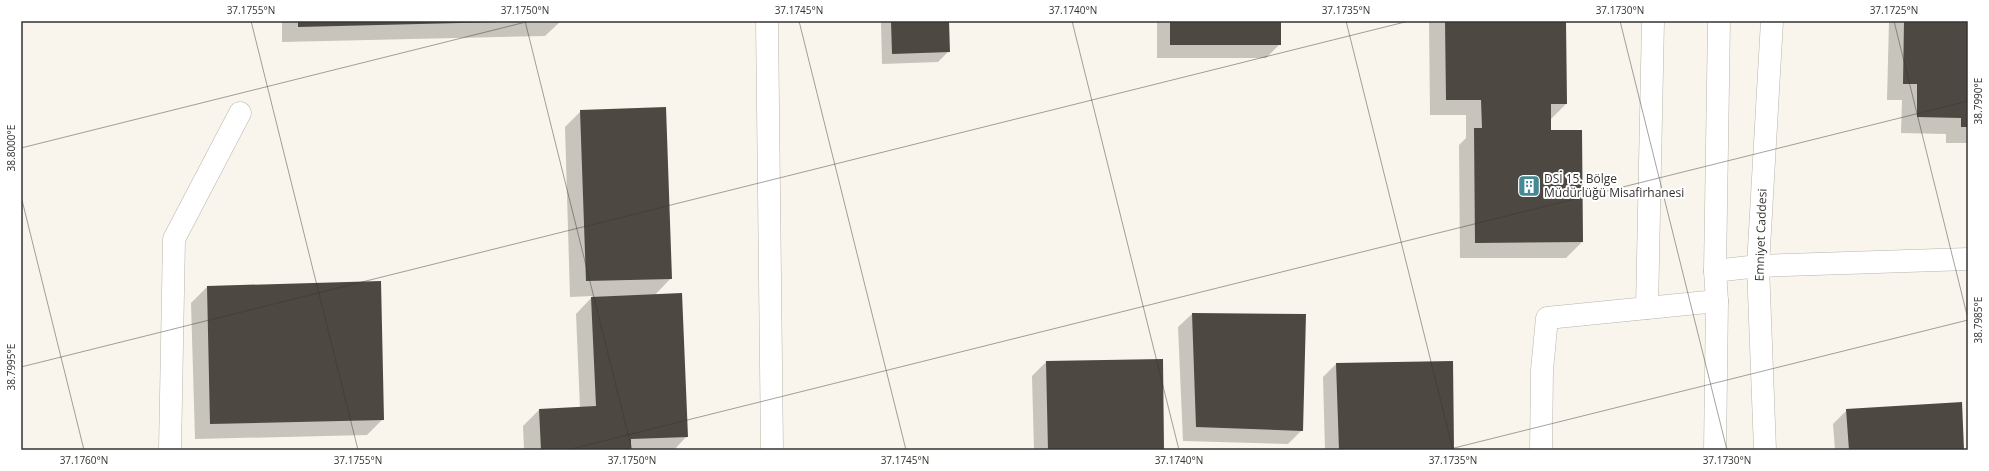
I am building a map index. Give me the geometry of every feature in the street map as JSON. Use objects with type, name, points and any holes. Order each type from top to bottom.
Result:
[{"type":"street","points":[[767,21],[772,450]]},
{"type":"street","points":[[1646,308],[1653,21]]},
{"type":"street","points":[[1715,450],[1717,301],[1715,271],[1719,21]]},
{"type":"street","name":"Emniyet Caddesi","points":[[1766,450],[1758,266],[1772,21]]},
{"type":"street","points":[[170,450],[174,240],[240,113]]},
{"type":"street","points":[[1715,271],[1758,266],[1968,259]]},
{"type":"street","points":[[1541,450],[1542,370],[1547,318],[1717,301]]},
{"type":"building","points":[[298,21],[500,21],[500,22],[298,27]]},
{"type":"building","points":[[891,21],[949,21],[950,52],[892,54]]},
{"type":"building","points":[[1170,21],[1281,21],[1281,45],[1170,45]]},
{"type":"building","name":"DSİ 15. Bölge Müdürlüğü Misafirhanesi","points":[[1445,21],[1566,21],[1567,104],[1551,104],[1551,130],[1582,130],[1583,242],[1475,243],[1474,128],[1482,128],[1481,100],[1446,100]]},
{"type":"building","points":[[1904,21],[1968,21],[1968,127],[1961,127],[1961,118],[1917,117],[1917,84],[1903,84]]},
{"type":"building","points":[[666,107],[672,279],[586,281],[580,110]]},
{"type":"building","points":[[381,281],[384,420],[210,424],[207,286]]},
{"type":"building","points":[[682,293],[688,437],[631,439],[631,450],[541,450],[539,409],[596,406],[591,297]]},
{"type":"building","points":[[1192,313],[1306,314],[1303,431],[1196,427]]},
{"type":"building","points":[[1163,359],[1164,450],[1048,450],[1046,361]]},
{"type":"building","points":[[1453,361],[1454,450],[1339,450],[1336,363]]},
{"type":"building","points":[[1962,402],[1964,450],[1849,450],[1846,409]]},
{"type":"place","name":"DSİ 15. Bölge Müdürlüğü Misafirhanesi","points":[[1529,186]]}]
